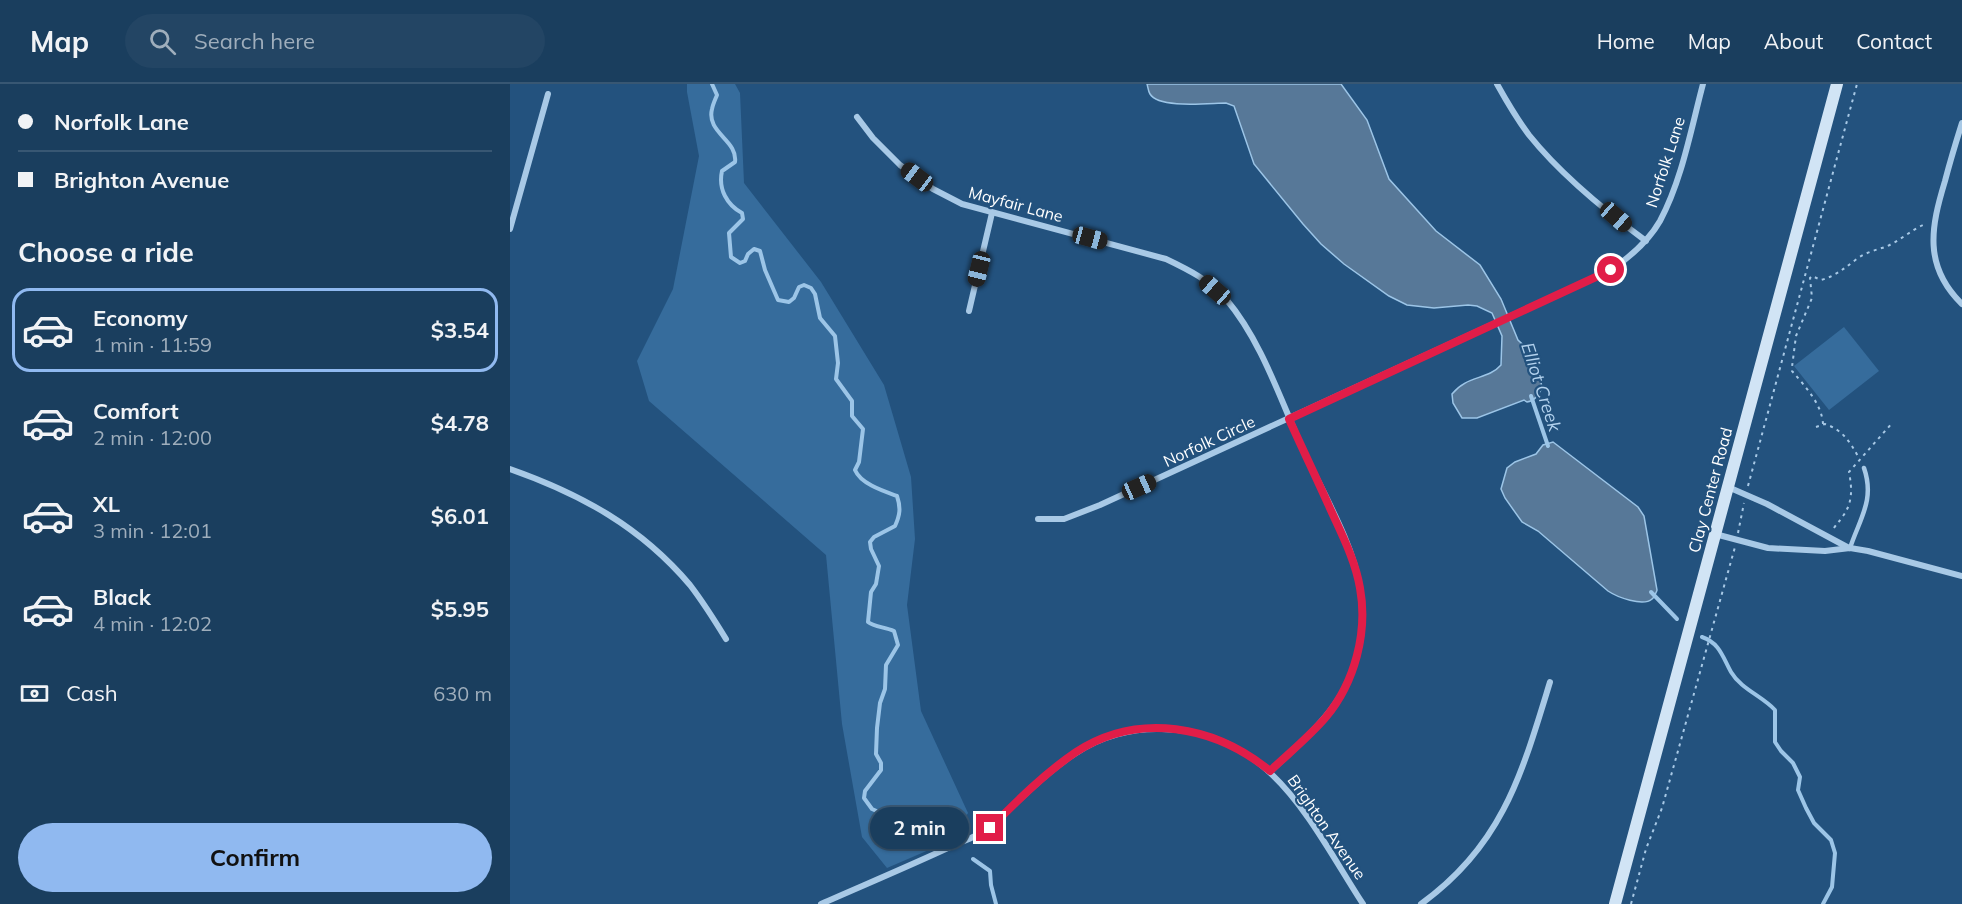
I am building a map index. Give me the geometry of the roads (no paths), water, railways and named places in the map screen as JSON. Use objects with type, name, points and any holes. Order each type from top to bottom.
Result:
[{"type":"street","points":[[1497,84],[1516,117],[1546,154],[1575,182],[1646,241]]},
{"type":"street","name":"Norfolk Lane","points":[[1289,419],[1611,270],[1630,257],[1659,223],[1672,194],[1704,84]]},
{"type":"street","name":"Clay Center Road","points":[[1615,904],[1837,84]]},
{"type":"street","points":[[510,229],[548,94]]},
{"type":"street","name":"Mayfair Lane","points":[[857,117],[873,138],[900,165],[933,189],[962,204],[1166,259],[1206,282],[1224,297],[1238,315],[1261,357],[1352,558],[1360,588],[1362,629],[1348,684],[1326,718],[1270,771]]},
{"type":"street","points":[[1962,123],[1934,219],[1932,236],[1939,269],[1949,289],[1962,304]]},
{"type":"street","points":[[969,311],[992,213]]},
{"type":"street","name":"Norfolk Circle","points":[[1038,519],[1071,517],[1289,419]]},
{"type":"street","points":[[510,469],[574,494],[615,518],[647,543],[689,585],[726,639]]},
{"type":"street","points":[[1728,488],[1746,494],[1850,548],[1887,555],[1962,576]]},
{"type":"street","points":[[1715,534],[1768,548],[1825,551],[1850,548]]},
{"type":"street","points":[[1421,904],[1437,893],[1477,852],[1507,804],[1517,782],[1551,682]]},
{"type":"street","name":"Brighton Avenue","points":[[821,904],[990,828],[1056,767],[1097,741],[1124,732],[1149,728],[1182,729],[1222,740],[1242,750],[1270,771],[1286,788],[1303,812],[1363,904]]},
{"type":"lane","points":[[1850,548],[1869,498],[1868,478],[1864,468]]},
{"type":"water","points":[[1147,84],[1341,84],[1367,120],[1389,179],[1436,231],[1480,265],[1501,299],[1518,340],[1537,358],[1542,388],[1536,397],[1477,418],[1462,418],[1453,403],[1452,394],[1464,384],[1496,370],[1501,365],[1502,336],[1492,313],[1477,306],[1468,305],[1434,308],[1407,305],[1389,296],[1344,264],[1321,244],[1254,164],[1234,106],[1226,103],[1163,102],[1150,94]]},
{"type":"water","points":[[1553,442],[1638,507],[1644,516],[1657,590],[1652,599],[1636,602],[1608,591],[1538,531],[1522,522],[1505,498],[1501,489],[1507,468],[1515,462],[1536,454],[1543,445]]},
{"type":"waterway","points":[[712,84],[717,95],[712,109],[713,124],[735,154],[735,162],[722,171],[721,184],[728,201],[742,213],[743,219],[729,233],[731,257],[740,263],[745,261],[754,249],[760,251],[765,270],[778,300],[789,302],[794,298],[799,287],[804,285],[811,288],[815,294],[820,318],[835,336],[838,363],[836,379],[852,401],[852,416],[863,429],[859,462],[855,470],[867,483],[897,496],[899,511],[895,526],[874,537],[870,542],[879,566],[876,584],[871,592],[868,622],[894,631],[898,645],[886,665],[885,689],[880,703],[876,754],[881,763],[881,770],[865,791],[864,798],[872,809],[926,833]]},
{"type":"waterway","name":"Elliot Creek","points":[[1531,396],[1548,446]]},
{"type":"waterway","name":"Elliot Creek","points":[[1651,592],[1677,619]]},
{"type":"waterway","name":"Elliot Creek","points":[[1702,637],[1717,647],[1735,678],[1775,710],[1775,742],[1793,763],[1800,777],[1798,790],[1806,808],[1814,823],[1831,840],[1835,853],[1832,887],[1823,904]]},
{"type":"waterway","points":[[973,859],[990,871],[996,904]]}]
